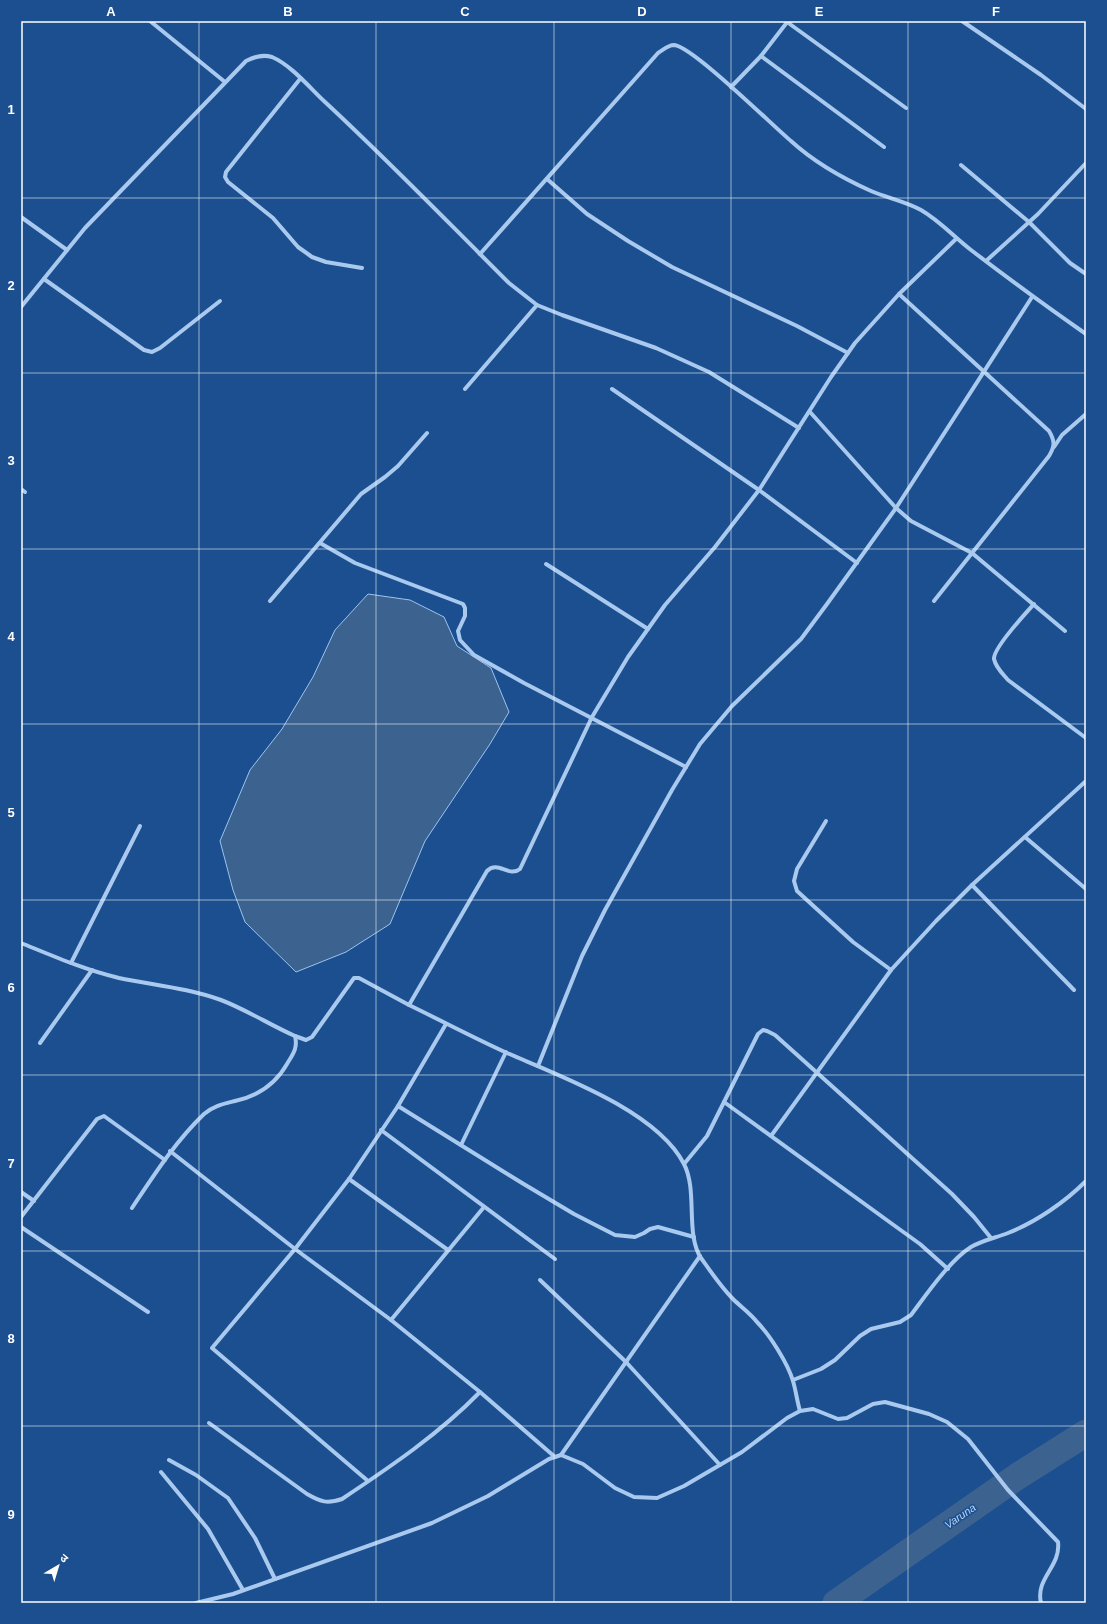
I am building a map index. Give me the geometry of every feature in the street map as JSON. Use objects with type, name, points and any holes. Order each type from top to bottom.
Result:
[{"type":"street","points":[[150,21],[225,82]]},
{"type":"street","points":[[962,21],[1041,75],[1086,109]]},
{"type":"street","points":[[731,87],[761,56],[788,22],[906,108]]},
{"type":"street","points":[[480,254],[658,54],[666,47],[674,46],[685,49],[731,87],[805,153],[835,172],[872,191],[921,210],[941,223],[956,239],[1032,297],[1086,334]]},
{"type":"street","points":[[21,307],[90,222],[225,82],[246,61],[257,56],[270,57],[284,64],[363,137],[509,283],[537,305],[656,348],[709,372],[799,428]]},
{"type":"street","points":[[761,56],[884,147]]},
{"type":"street","points":[[300,79],[226,172],[225,177],[228,182],[273,218],[298,246],[312,257],[326,262],[362,268]]},
{"type":"street","points":[[986,261],[1029,222],[1086,163]]},
{"type":"street","points":[[961,165],[1029,222],[1070,263],[1086,274]]},
{"type":"street","points":[[547,179],[587,214],[628,241],[672,267],[797,326],[848,353]]},
{"type":"street","points":[[21,217],[68,250]]},
{"type":"street","points":[[409,1005],[487,871],[496,867],[511,872],[516,872],[520,869],[592,717],[628,657],[665,605],[715,547],[759,490],[855,343],[899,294],[956,239]]},
{"type":"street","points":[[44,279],[144,350],[152,352],[160,348],[220,301]]},
{"type":"street","points":[[899,294],[1049,431],[1054,439],[1054,447]]},
{"type":"street","points":[[538,1066],[582,956],[605,910],[672,790],[700,744],[732,706],[801,639],[896,508],[1032,297]]},
{"type":"street","points":[[465,389],[537,305]]},
{"type":"street","points":[[612,389],[759,490],[856,563]]},
{"type":"street","points":[[810,412],[896,508],[911,521],[972,552],[1065,631]]},
{"type":"street","points":[[934,601],[1049,456],[1062,435],[1086,414]]},
{"type":"street","points":[[270,601],[361,494],[398,466],[427,433]]},
{"type":"street","points":[[320,543],[355,563],[463,604],[466,608],[465,616],[458,631],[460,640],[469,651],[524,683],[686,767]]},
{"type":"street","points":[[546,564],[648,629]]},
{"type":"street","points":[[1034,604],[997,648],[994,658],[997,668],[1008,680],[1086,738]]},
{"type":"street","points":[[771,1136],[892,970],[936,921],[972,885],[1086,781]]},
{"type":"street","points":[[826,821],[797,869],[794,881],[797,891],[847,937],[892,970]]},
{"type":"street","points":[[71,963],[140,826]]},
{"type":"street","points":[[1025,837],[1086,889]]},
{"type":"street","points":[[972,885],[1074,990]]},
{"type":"street","points":[[21,943],[71,963],[119,978],[188,990],[220,1000],[249,1012],[295,1036],[306,1040],[312,1037],[354,978],[359,978],[446,1024],[604,1097],[633,1113],[653,1127],[671,1144],[684,1164],[691,1188],[694,1236],[700,1256],[733,1299],[757,1322],[772,1341],[793,1380],[800,1411]]},
{"type":"street","points":[[40,1044],[92,970]]},
{"type":"street","points":[[368,1481],[212,1348],[296,1249],[349,1179],[398,1106],[446,1024]]},
{"type":"street","points":[[684,1164],[707,1136],[758,1034],[763,1030],[775,1035],[952,1194],[974,1217],[991,1238]]},
{"type":"street","points":[[132,1208],[170,1151],[205,1113],[219,1104],[244,1099],[260,1092],[270,1086],[280,1076],[296,1050],[297,1043],[295,1036]]},
{"type":"street","points":[[462,1145],[506,1052]]},
{"type":"street","points":[[724,1102],[920,1244],[948,1269]]},
{"type":"street","points":[[398,1106],[574,1214],[615,1235],[635,1237],[644,1233],[650,1228],[658,1227],[694,1236]]},
{"type":"street","points":[[21,1217],[98,1119],[104,1116],[165,1160]]},
{"type":"street","points":[[381,1130],[555,1260]]},
{"type":"street","points":[[170,1151],[296,1249],[391,1320],[480,1392],[555,1457]]},
{"type":"street","points":[[349,1179],[448,1250]]},
{"type":"street","points":[[793,1380],[821,1369],[835,1360],[860,1336],[871,1329],[900,1322],[911,1315],[958,1257],[971,1247],[1027,1224],[1052,1209],[1086,1180]]},
{"type":"street","points":[[21,1192],[34,1201]]},
{"type":"street","points":[[391,1320],[484,1207]]},
{"type":"street","points":[[21,1227],[148,1312]]},
{"type":"street","points":[[196,1603],[275,1579],[432,1523],[488,1496],[549,1459],[560,1455],[700,1256]]},
{"type":"street","points":[[540,1280],[626,1362],[720,1465]]},
{"type":"street","points":[[209,1423],[307,1494],[318,1500],[330,1503],[342,1499],[459,1414],[480,1392]]},
{"type":"street","points":[[560,1455],[583,1464],[615,1488],[634,1497],[657,1498],[684,1486],[742,1452],[787,1418],[800,1411],[813,1409],[838,1419],[847,1418],[873,1404],[885,1402],[929,1414],[947,1422],[968,1439],[1008,1490],[1058,1542],[1059,1550],[1055,1562],[1040,1588],[1041,1603]]},
{"type":"street","points":[[169,1460],[196,1475],[228,1498],[255,1538],[275,1579]]},
{"type":"street","points":[[161,1472],[208,1529],[242,1590]]},
{"type":"water","points":[[368,594],[410,600],[444,617],[457,646],[491,668],[509,712],[490,744],[425,841],[390,924],[346,952],[296,972],[245,922],[233,890],[220,841],[250,770],[282,729],[313,677],[335,630]]},
{"type":"waterway","name":"Varuna","points":[[836,1603],[1018,1476],[1086,1433]]}]
